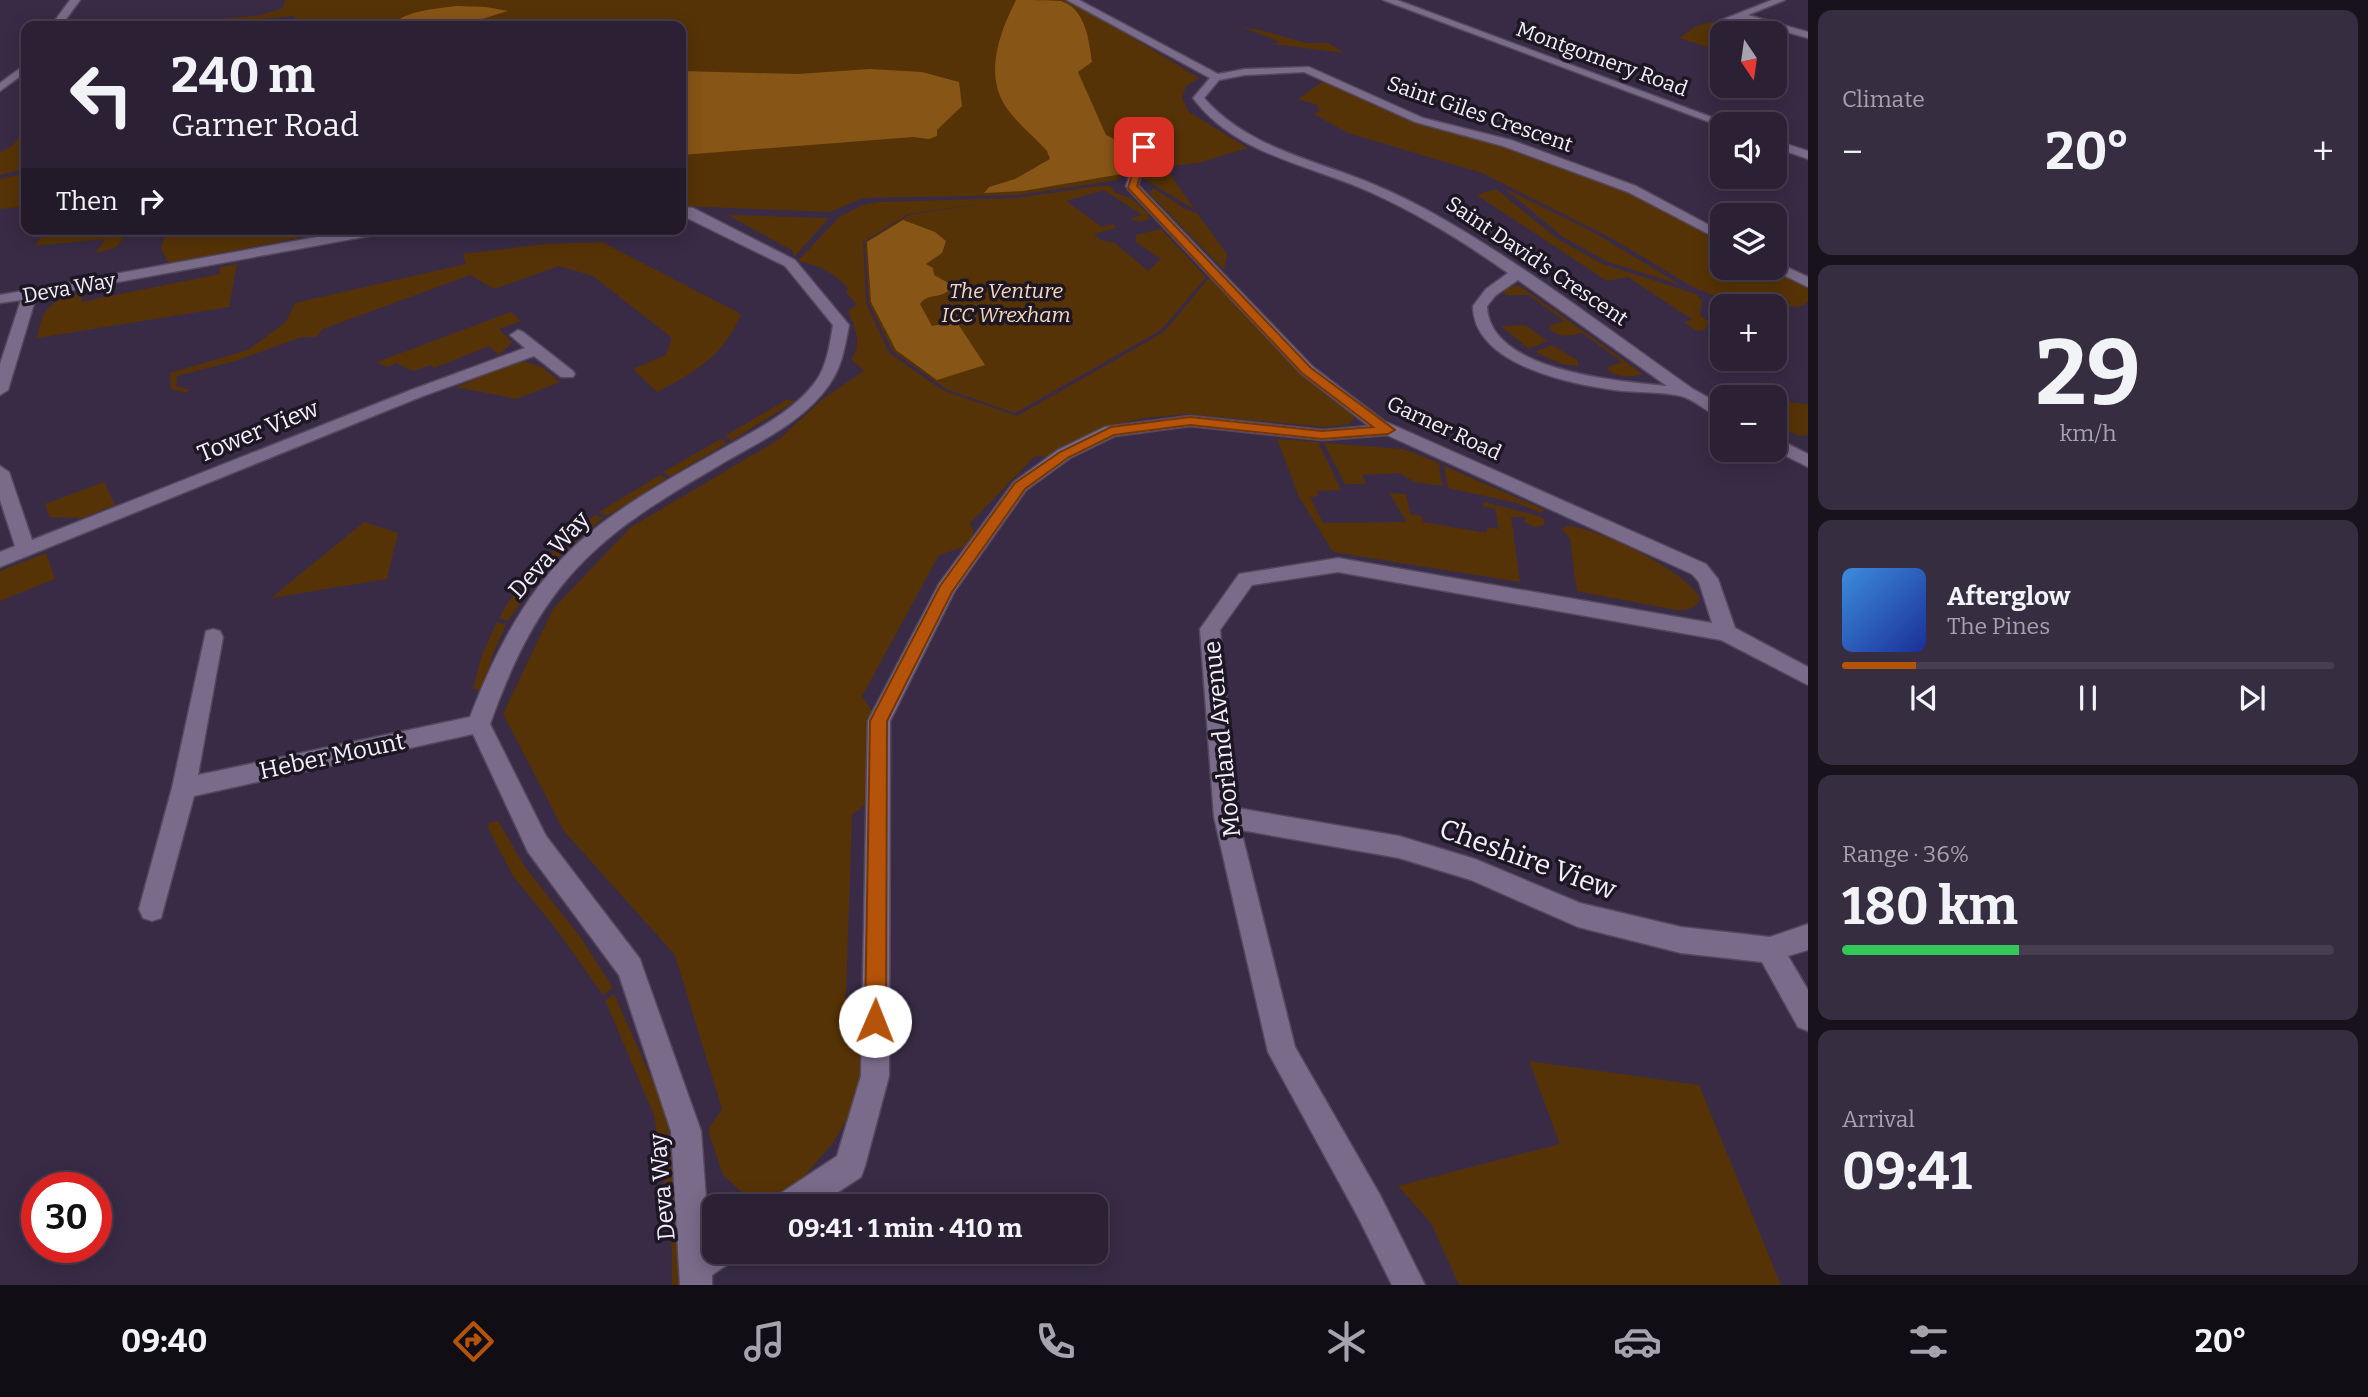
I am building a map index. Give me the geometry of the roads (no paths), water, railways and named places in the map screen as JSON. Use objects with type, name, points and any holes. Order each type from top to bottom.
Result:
[{"type":"street","points":[[60,21],[75,0]]},
{"type":"street","points":[[1072,0],[1216,77]]},
{"type":"street","points":[[1724,21],[1780,0]]},
{"type":"street","name":"Montgomery Road","points":[[1399,1],[1710,119]]},
{"type":"street","points":[[1739,16],[1808,35]]},
{"type":"street","name":"Saint Giles Crescent","points":[[1216,77],[1245,72],[1305,69],[1419,120],[1507,143],[1632,189],[1710,231]]},
{"type":"street","points":[[0,88],[21,71]]},
{"type":"street","name":"Saint David's Crescent","points":[[1216,77],[1198,98],[1208,112],[1229,130],[1260,146],[1384,191],[1463,234],[1687,392],[1710,405]]},
{"type":"street","name":"Garner Road","points":[[1144,147],[1132,186],[1307,370],[1378,425],[1699,569],[1708,579],[1726,632]]},
{"type":"street","points":[[1787,148],[1808,155]]},
{"type":"street","name":"Deva Way","points":[[686,211],[790,263],[841,325],[835,360],[820,387],[794,410],[619,519],[583,550],[533,605],[499,668],[480,724],[537,844],[630,968],[686,1131],[704,1268]]},
{"type":"street","name":"Deva Way","points":[[0,299],[29,296],[353,235]]},
{"type":"street","points":[[1787,272],[1808,283]]},
{"type":"street","points":[[1518,273],[1491,292],[1480,306],[1482,323],[1488,333],[1514,355],[1560,375],[1587,382],[1687,392]]},
{"type":"street","points":[[0,390],[29,296]]},
{"type":"street","points":[[518,335],[567,374]]},
{"type":"street","name":"Tower View","points":[[0,560],[405,398],[535,350]]},
{"type":"street","points":[[807,1194],[850,1166],[875,1076],[878,721],[946,589],[1020,486],[1064,454],[1111,431],[1190,421],[1322,435],[1388,430]]},
{"type":"street","points":[[1787,449],[1808,461]]},
{"type":"street","points":[[0,472],[26,550]]},
{"type":"street","name":"Moorland Avenue","points":[[1409,1285],[1369,1206],[1282,1052],[1226,817],[1210,629],[1245,579],[1338,565],[1726,632],[1808,677]]},
{"type":"street","points":[[152,909],[184,788],[213,637]]},
{"type":"street","name":"Heber Mount","points":[[184,788],[480,724]]},
{"type":"street","name":"Cheshire View","points":[[1226,817],[1399,847],[1475,870],[1578,915],[1681,940],[1770,950],[1808,937]]},
{"type":"street","points":[[1770,950],[1808,1017]]},
{"type":"park label","name":"The Venture ICC Wrexham","points":[[1006,303]]}]
